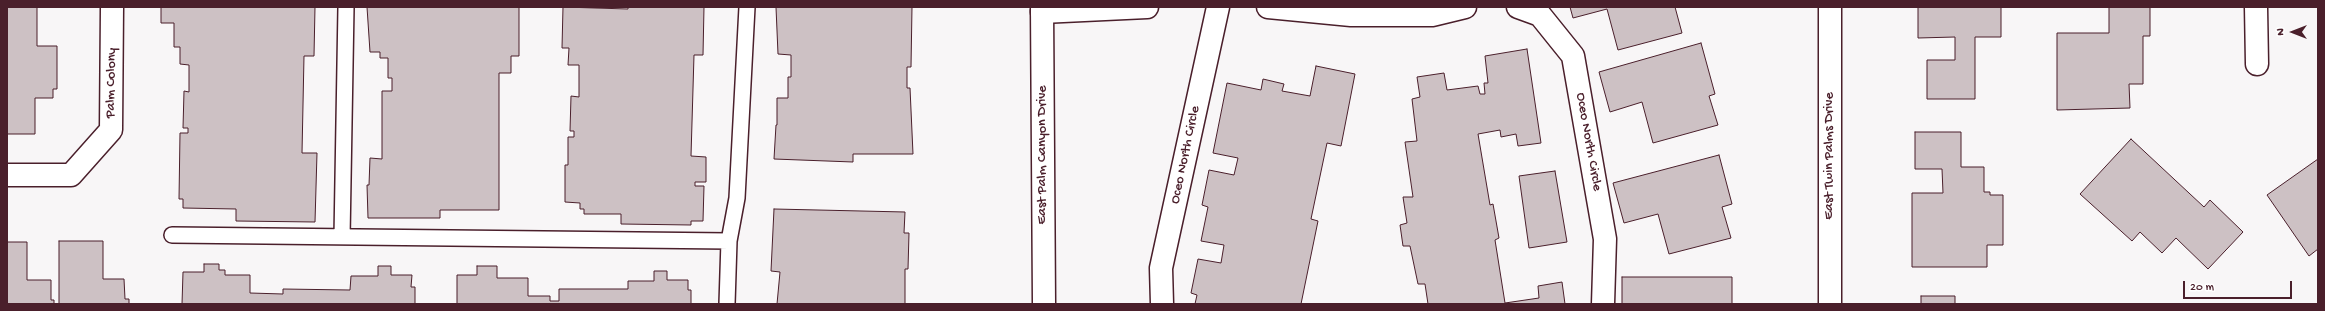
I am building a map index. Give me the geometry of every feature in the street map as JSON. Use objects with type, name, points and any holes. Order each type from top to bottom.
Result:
[{"type":"street","name":"Palm Colony","points":[[7,174],[71,175],[111,130],[112,7]]},
{"type":"street","points":[[1042,9],[1147,7]]},
{"type":"street","name":"Oceo North Circle","points":[[1162,304],[1161,268],[1218,7]]},
{"type":"street","points":[[1268,7],[1352,15],[1432,15],[1465,7]]},
{"type":"street","name":"Oceo North Circle","points":[[1518,7],[1540,15],[1573,56],[1605,239],[1603,304]]},
{"type":"street","name":"East Twin Palms Drive","points":[[1830,7],[1830,304]]},
{"type":"street","points":[[2256,7],[2257,64]]},
{"type":"street","name":"East Palm Canyon Drive","points":[[1042,9],[1044,304]]},
{"type":"lane","points":[[342,237],[346,7]]},
{"type":"lane","points":[[727,304],[729,241],[737,198],[747,7]]},
{"type":"lane","points":[[172,235],[729,241]]},
{"type":"building","points":[[7,7],[37,7],[37,46],[57,46],[57,89],[53,89],[53,98],[35,98],[35,134],[7,134]]},
{"type":"building","points":[[161,7],[315,7],[314,56],[304,56],[302,153],[317,153],[315,222],[236,221],[236,209],[183,208],[183,199],[179,199],[180,133],[188,133],[188,128],[183,128],[184,91],[189,92],[189,65],[180,64],[180,47],[174,47],[174,23],[161,23]]},
{"type":"building","points":[[367,7],[519,7],[519,56],[511,56],[511,73],[499,73],[499,210],[440,210],[440,218],[368,218],[367,185],[369,185],[370,158],[382,159],[382,91],[392,91],[392,78],[388,78],[388,58],[380,58],[380,52],[370,52]]},
{"type":"building","points":[[563,7],[628,9],[628,7],[704,7],[703,55],[694,55],[691,156],[706,157],[706,182],[695,182],[695,186],[704,186],[703,221],[691,221],[691,225],[621,224],[621,214],[584,214],[584,209],[580,209],[580,203],[565,202],[565,165],[568,165],[568,137],[574,137],[574,131],[570,131],[571,96],[579,97],[579,65],[568,65],[569,48],[562,48]]},
{"type":"building","points":[[776,7],[912,7],[911,67],[907,67],[907,88],[910,88],[913,154],[853,154],[853,162],[774,159],[777,125],[777,98],[788,98],[788,77],[791,77],[791,55],[778,54]]},
{"type":"building","points":[[1570,7],[1675,7],[1682,33],[1618,50],[1607,9],[1573,18]]},
{"type":"building","points":[[1918,7],[2001,7],[2001,37],[1975,37],[1975,99],[1927,99],[1927,60],[1955,60],[1955,37],[1918,38]]},
{"type":"building","points":[[2109,7],[2150,7],[2150,36],[2143,36],[2143,84],[2129,84],[2130,108],[2057,110],[2057,33],[2109,33]]},
{"type":"building","points":[[1701,43],[1715,94],[1709,96],[1718,125],[1653,143],[1642,102],[1610,112],[1599,72]]},
{"type":"building","points":[[1527,49],[1541,143],[1518,146],[1516,134],[1501,137],[1500,130],[1478,134],[1490,205],[1493,204],[1499,238],[1495,240],[1505,303],[1539,298],[1538,286],[1562,282],[1565,304],[1428,304],[1425,284],[1418,284],[1410,246],[1403,246],[1400,225],[1407,223],[1403,197],[1413,197],[1405,142],[1417,141],[1412,99],[1420,97],[1417,77],[1444,73],[1447,90],[1478,86],[1480,94],[1485,94],[1484,83],[1488,83],[1485,56]]},
{"type":"building","points":[[1316,66],[1355,74],[1341,146],[1327,143],[1311,219],[1318,221],[1301,304],[1195,304],[1197,295],[1191,293],[1198,259],[1221,263],[1224,245],[1201,241],[1208,207],[1202,205],[1209,170],[1234,175],[1238,158],[1213,153],[1227,83],[1261,90],[1263,79],[1284,84],[1282,91],[1310,96]]},
{"type":"building","points":[[1915,132],[1961,132],[1961,167],[1984,167],[1984,192],[1990,192],[1990,195],[2003,195],[2003,245],[1987,245],[1987,267],[1912,267],[1912,193],[1943,193],[1942,169],[1915,169]]},
{"type":"building","points":[[2131,139],[2204,207],[2210,200],[2243,232],[2208,269],[2176,238],[2162,253],[2140,232],[2132,241],[2080,194]]},
{"type":"building","points":[[1719,155],[1732,204],[1722,207],[1731,238],[1669,254],[1658,214],[1624,223],[1613,183]]},
{"type":"building","points":[[2318,159],[2318,249],[2309,256],[2267,195]]},
{"type":"building","points":[[1555,171],[1567,242],[1529,248],[1519,176]]},
{"type":"building","points":[[774,209],[905,212],[904,233],[909,233],[908,269],[905,269],[905,304],[777,304],[780,272],[771,271]]},
{"type":"building","points":[[59,241],[103,241],[103,279],[124,279],[125,299],[129,299],[129,304],[59,304]]},
{"type":"building","points":[[7,242],[27,242],[27,280],[51,280],[51,300],[54,300],[54,304],[7,304]]},
{"type":"building","points":[[204,264],[219,264],[219,270],[225,270],[225,275],[250,275],[250,293],[283,294],[283,289],[350,290],[351,276],[378,276],[378,266],[391,266],[391,275],[412,275],[411,287],[415,287],[415,304],[182,304],[183,272],[204,272]]},
{"type":"building","points":[[477,266],[497,266],[497,278],[528,278],[528,296],[550,296],[550,301],[559,301],[559,289],[628,289],[628,281],[654,281],[654,271],[667,271],[667,280],[688,280],[688,290],[691,290],[691,304],[457,304],[457,275],[477,275]]},
{"type":"building","points":[[1622,277],[1732,277],[1732,304],[1622,304]]},
{"type":"building","points":[[1921,296],[1955,296],[1955,304],[1921,304]]}]
